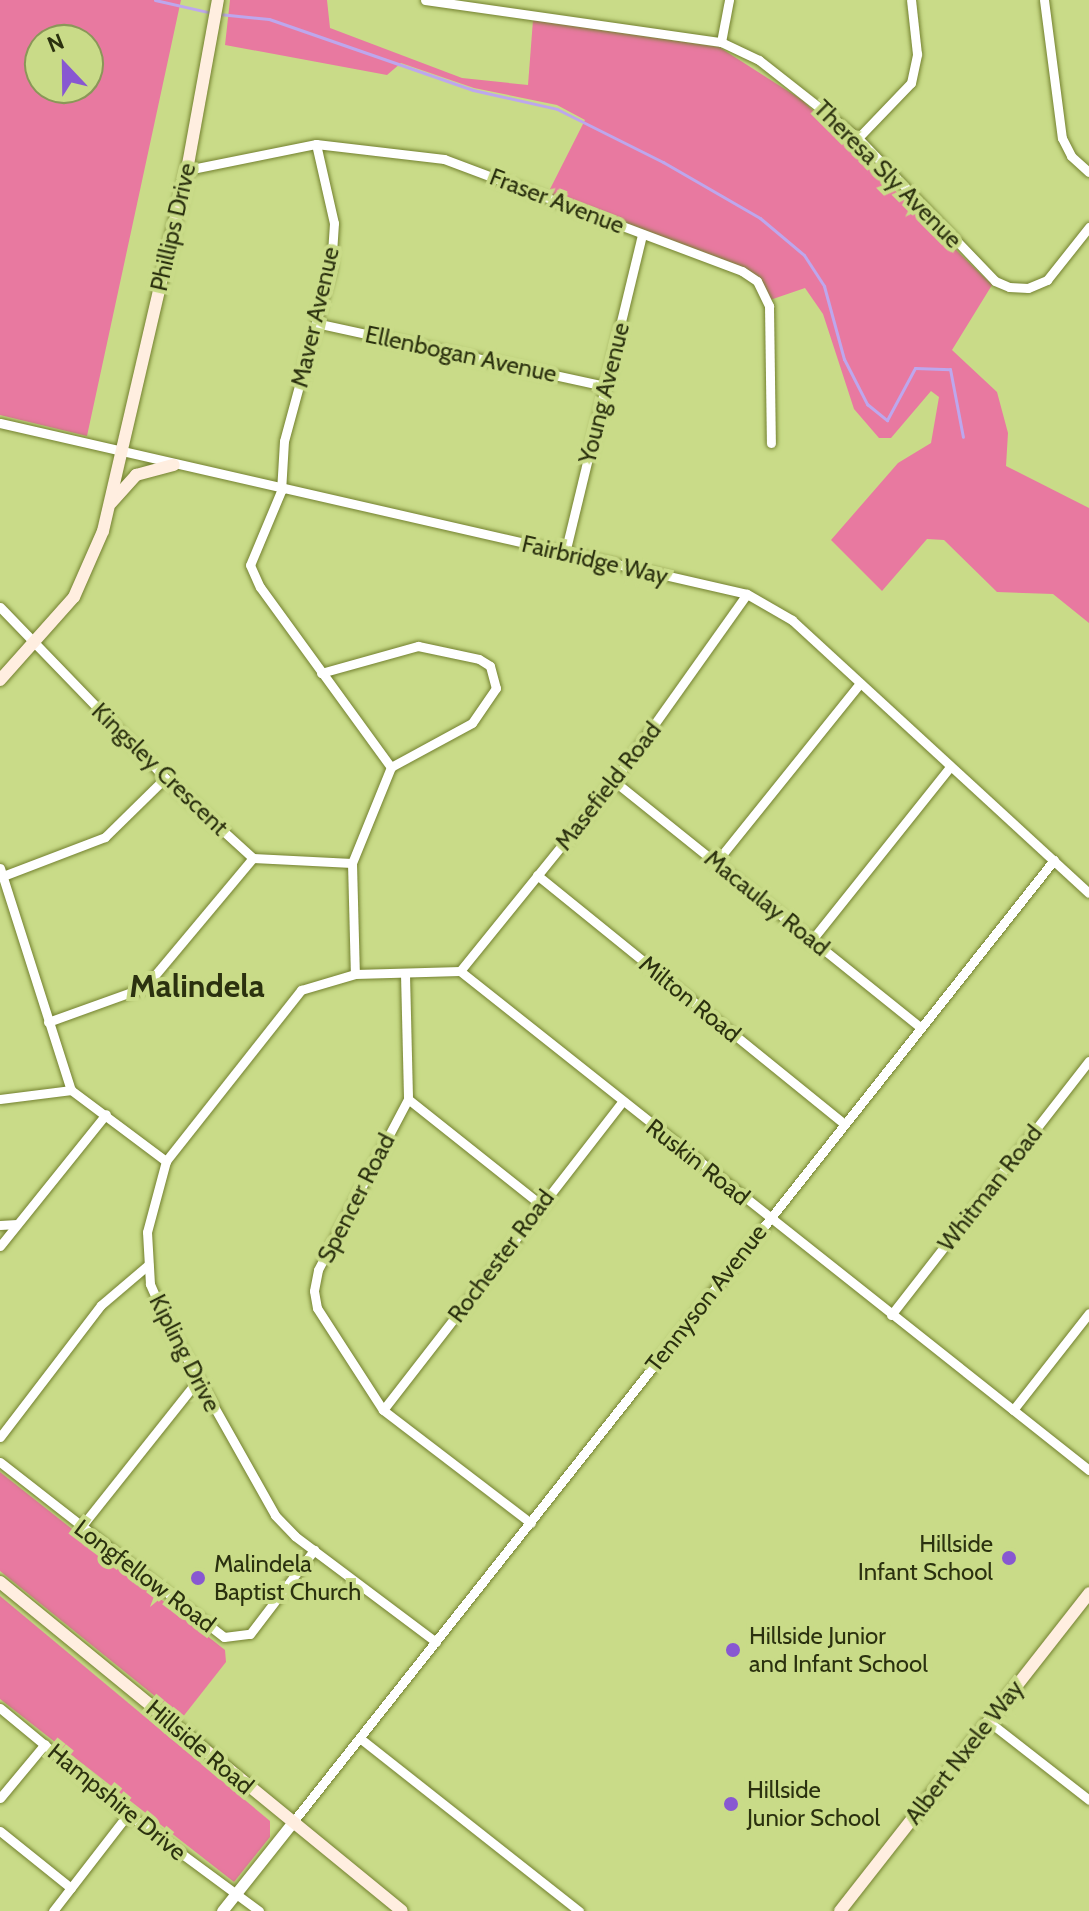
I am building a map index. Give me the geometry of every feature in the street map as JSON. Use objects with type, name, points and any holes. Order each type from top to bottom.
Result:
[{"type":"main road","name":"Phillips Drive","points":[[111,504],[120,452],[187,170],[218,0]]},
{"type":"main road","points":[[0,680],[35,646],[79,586],[111,504],[136,475],[174,465]]},
{"type":"main road","name":"Hillside Road","points":[[0,1582],[402,1911]]},
{"type":"main road","name":"Albert Nxele Way","points":[[840,1911],[1089,1593]]},
{"type":"street","name":"Theresa Sly Avenue","points":[[425,0],[721,42],[759,60],[858,138],[995,281],[1009,287],[1028,288],[1047,280],[1089,227]]},
{"type":"street","points":[[721,42],[729,0]]},
{"type":"street","points":[[858,138],[895,104],[914,76],[917,54],[911,0]]},
{"type":"street","points":[[1044,0],[1062,138],[1071,156],[1089,172]]},
{"type":"street","name":"Fraser Avenue","points":[[187,170],[316,144],[444,159],[742,271],[766,293],[771,443]]},
{"type":"street","name":"Maver Avenue","points":[[281,491],[280,459],[331,268],[334,223],[316,144]]},
{"type":"street","name":"Young Avenue","points":[[565,553],[642,234]]},
{"type":"street","name":"Ellenbogan Avenue","points":[[316,323],[606,386]]},
{"type":"street","name":"Fairbridge Way","points":[[0,423],[281,491],[747,594],[792,620],[1089,893]]},
{"type":"street","points":[[281,491],[250,565],[321,673],[391,767]]},
{"type":"street","name":"Masefield Road","points":[[460,971],[614,781],[747,594]]},
{"type":"street","name":"Kingsley Crescent","points":[[0,607],[165,778],[253,858]]},
{"type":"street","points":[[321,673],[418,646],[479,659],[490,666],[496,688],[472,723],[391,767],[352,863],[355,974]]},
{"type":"street","points":[[717,861],[860,683]]},
{"type":"street","points":[[811,941],[950,767]]},
{"type":"street","points":[[165,778],[105,837],[1,872],[71,1090],[166,1161]]},
{"type":"street","name":"Macaulay Road","points":[[614,781],[919,1026]]},
{"type":"street","points":[[48,1022],[145,987],[253,858],[352,863]]},
{"type":"street","name":"Tennyson Avenue","points":[[292,1823],[919,1026],[1054,860]]},
{"type":"street","name":"Milton Road","points":[[537,875],[843,1123]]},
{"type":"street","name":"Kipling Drive","points":[[436,1642],[314,1550],[275,1515],[156,1299],[148,1265],[152,1198],[166,1161],[296,995],[310,984],[355,974],[460,971]]},
{"type":"street","name":"Ruskin Road","points":[[460,971],[621,1103],[1089,1470]]},
{"type":"street","name":"Spencer Road","points":[[405,974],[408,1099],[318,1270],[314,1291],[326,1327],[383,1410],[531,1523]]},
{"type":"street","name":"Whitman Road","points":[[891,1315],[1089,1061]]},
{"type":"street","points":[[0,1099],[71,1090]]},
{"type":"street","points":[[408,1099],[540,1204]]},
{"type":"street","name":"Rochester Road","points":[[383,1410],[621,1103]]},
{"type":"street","points":[[0,1246],[106,1114]]},
{"type":"street","points":[[0,1225],[17,1224]]},
{"type":"street","points":[[0,1437],[101,1305],[148,1265]]},
{"type":"street","points":[[1013,1410],[1089,1313]]},
{"type":"street","points":[[81,1527],[198,1380]]},
{"type":"street","name":"Longfellow Road","points":[[0,1462],[224,1637],[237,1639],[260,1623],[314,1550]]},
{"type":"street","name":"Hampshire Drive","points":[[0,1708],[128,1814],[259,1911]]},
{"type":"street","points":[[988,1721],[1089,1800]]},
{"type":"street","points":[[361,1739],[579,1911]]},
{"type":"street","points":[[0,1798],[45,1744]]},
{"type":"street","points":[[53,1911],[128,1814]]},
{"type":"street","points":[[222,1911],[292,1823]]},
{"type":"street","points":[[0,1831],[71,1888]]},
{"type":"shaded area","points":[[0,0],[181,0],[87,436],[0,415]]},
{"type":"shaded area","points":[[230,0],[327,0],[330,28],[462,78],[528,85],[533,20],[719,47],[802,100],[992,285],[952,350],[997,392],[1008,433],[1006,466],[1089,508],[1089,623],[1053,594],[997,592],[944,540],[927,539],[882,591],[831,540],[898,463],[931,443],[939,397],[931,391],[891,438],[879,438],[854,409],[823,314],[805,288],[770,300],[759,279],[547,195],[585,120],[557,105],[474,88],[401,63],[387,75],[225,45]]},
{"type":"shaded area","points":[[0,1472],[225,1650],[226,1662],[182,1718],[0,1571]]},
{"type":"shaded area","points":[[0,1596],[270,1821],[270,1837],[234,1882],[0,1699]]},
{"type":"waterway","points":[[155,0],[212,13]]},
{"type":"waterway","points":[[219,14],[269,19],[473,90],[557,109],[663,162],[760,218],[804,255],[824,286],[844,359],[867,404],[887,420],[915,368],[950,369],[963,437]]},
{"type":"place","name":"Hillside Infant School","points":[[1009,1558]]},
{"type":"place","name":"Malindela Baptist Church","points":[[198,1578]]},
{"type":"place","name":"Hillside Junior and Infant School","points":[[733,1650]]},
{"type":"place","name":"Hillside Junior School","points":[[731,1804]]},
{"type":"district","name":"Malindela","points":[[197,986]]}]
